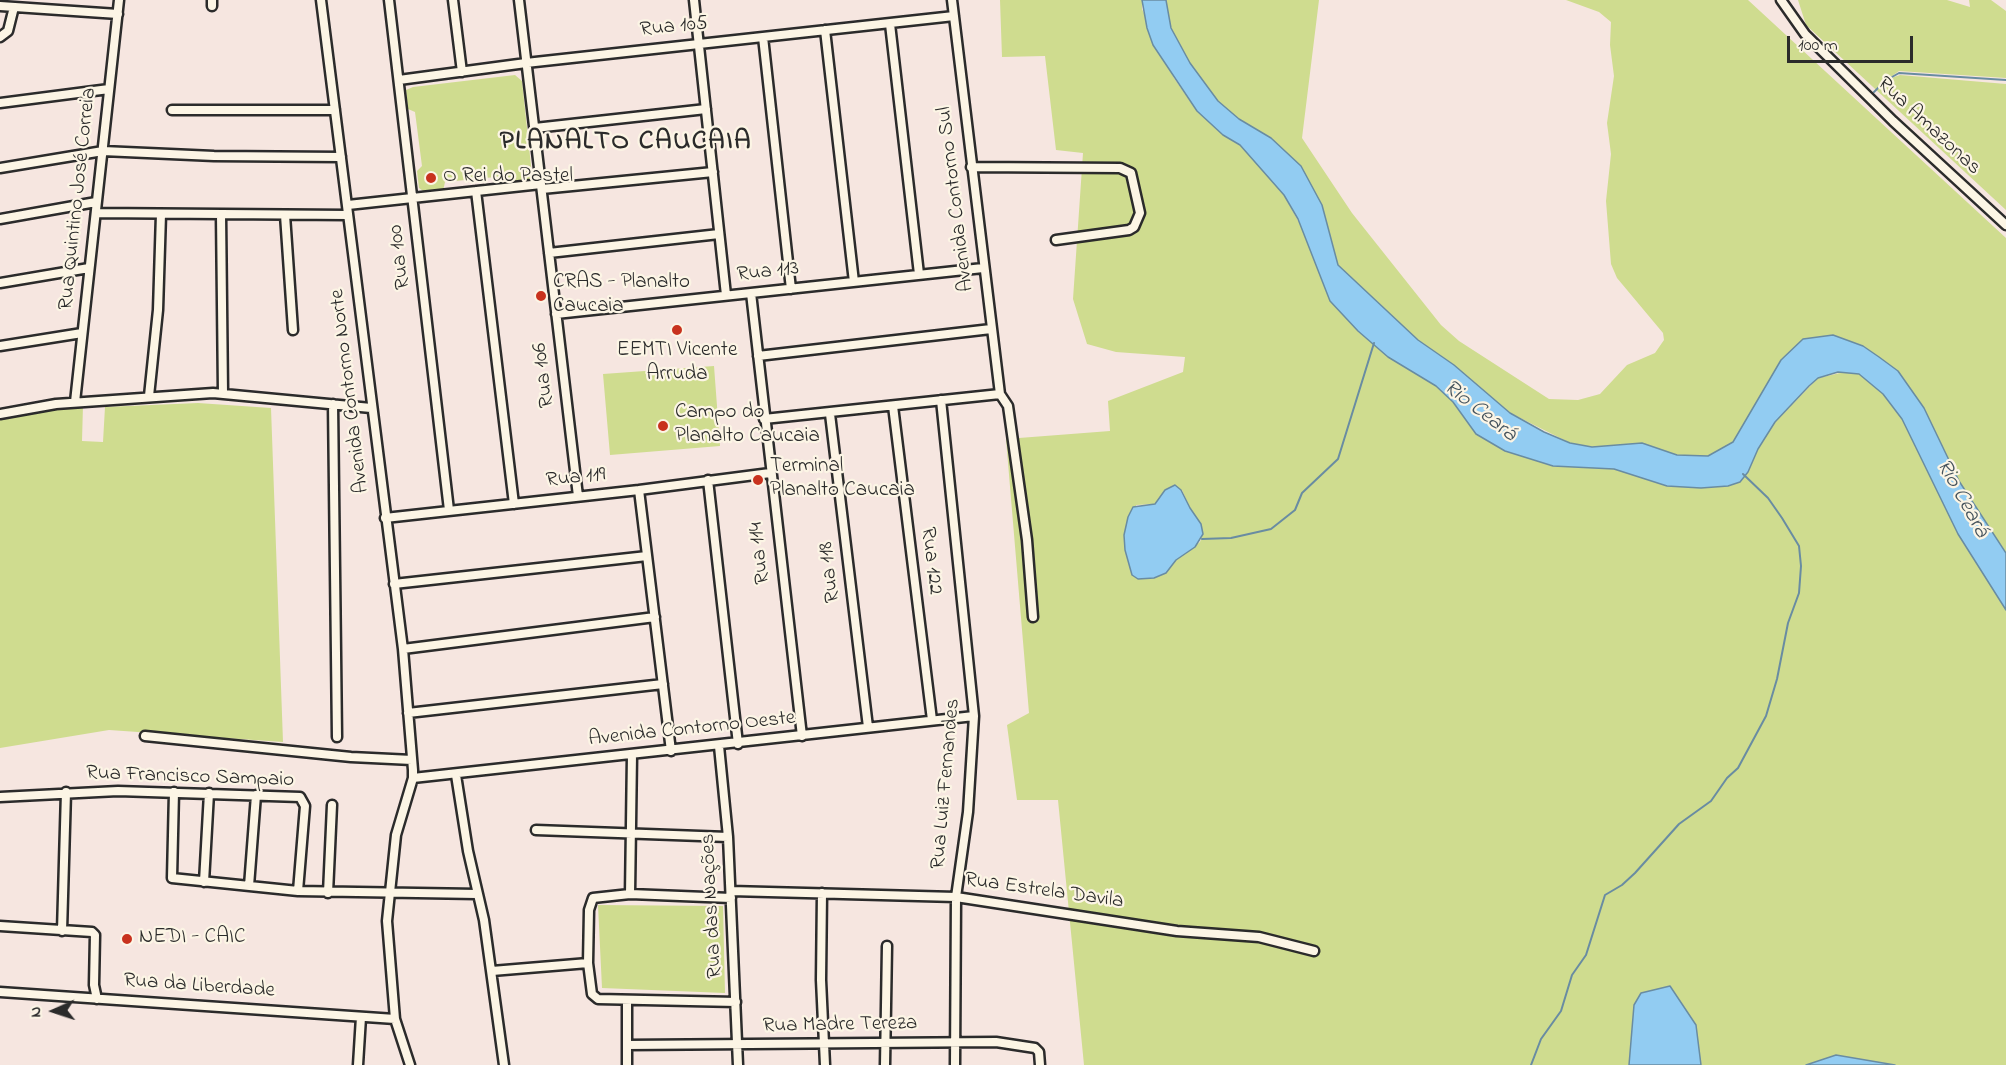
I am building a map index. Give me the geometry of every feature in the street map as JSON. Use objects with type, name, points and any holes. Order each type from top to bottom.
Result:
[{"type":"street","name":"Rua Quintino José Correia","points":[[75,402],[119,0]]},
{"type":"street","name":"Avenida Contorno Norte","points":[[321,0],[403,649],[413,778],[396,835],[387,921],[395,1019],[410,1065]]},
{"type":"street","name":"Rua 100","points":[[389,0],[449,510]]},
{"type":"street","points":[[453,0],[462,72]]},
{"type":"street","name":"Rua 106","points":[[519,0],[578,496]]},
{"type":"street","points":[[693,0],[726,295]]},
{"type":"street","name":"Avenida Contorno Sul","points":[[952,0],[991,329],[1000,394],[1005,399],[1010,416],[1027,540],[1033,617]]},
{"type":"street","name":"Rua Amazonas","points":[[1781,0],[1804,34],[1893,121],[2006,225]]},
{"type":"street","points":[[0,6],[117,14]]},
{"type":"street","points":[[0,38],[8,31],[14,7]]},
{"type":"street","name":"Rua 105","points":[[399,80],[526,63],[954,16]]},
{"type":"street","points":[[890,24],[918,274]]},
{"type":"street","points":[[825,30],[854,282]]},
{"type":"street","points":[[763,37],[791,289]]},
{"type":"street","points":[[0,103],[110,88]]},
{"type":"street","points":[[535,128],[706,109]]},
{"type":"street","points":[[172,110],[335,110]]},
{"type":"street","points":[[0,168],[103,151],[214,156],[341,157]]},
{"type":"street","points":[[971,167],[1120,168],[1131,173],[1140,213],[1134,226],[1129,230],[1056,240]]},
{"type":"street","points":[[348,205],[476,191],[713,172]]},
{"type":"street","points":[[476,191],[514,504]]},
{"type":"street","points":[[0,219],[96,202]]},
{"type":"street","points":[[96,213],[348,215]]},
{"type":"street","points":[[149,396],[158,310],[162,214]]},
{"type":"street","points":[[221,214],[223,393]]},
{"type":"street","points":[[285,214],[293,330]]},
{"type":"street","points":[[549,253],[720,234]]},
{"type":"street","points":[[0,283],[89,268]]},
{"type":"street","name":"Rua 113","points":[[556,314],[983,268]]},
{"type":"street","name":"Rua 114","points":[[751,293],[802,736]]},
{"type":"street","points":[[758,356],[991,329]]},
{"type":"street","points":[[0,346],[82,333]]},
{"type":"street","points":[[0,414],[75,402],[223,393],[371,408]]},
{"type":"street","points":[[764,420],[1000,394]]},
{"type":"street","name":"Rua Luiz Fernandes","points":[[940,400],[972,677],[974,716],[968,812],[956,897],[955,1065]]},
{"type":"street","points":[[333,404],[337,737]]},
{"type":"street","name":"Rua 122","points":[[892,406],[932,720]]},
{"type":"street","name":"Rua 118","points":[[830,414],[868,727]]},
{"type":"street","name":"Rua 119","points":[[385,518],[770,473]]},
{"type":"street","points":[[708,480],[738,744]]},
{"type":"street","points":[[639,490],[671,752]]},
{"type":"street","points":[[394,584],[647,556]]},
{"type":"street","points":[[403,649],[655,617]]},
{"type":"street","points":[[408,713],[663,684]]},
{"type":"street","name":"Avenida Contorno Oeste","points":[[413,778],[671,752],[974,716]]},
{"type":"street","points":[[145,736],[351,758],[412,760]]},
{"type":"street","name":"Rua das Nações","points":[[719,746],[728,837],[738,1065]]},
{"type":"street","points":[[630,894],[632,755]]},
{"type":"street","points":[[456,775],[492,971],[504,1065]]},
{"type":"street","points":[[62,931],[66,792]]},
{"type":"street","name":"Rua Francisco Sampaio","points":[[0,797],[66,792],[209,792],[300,797],[304,800],[298,891]]},
{"type":"street","points":[[174,792],[172,878],[328,893],[477,894]]},
{"type":"street","points":[[204,882],[209,792]]},
{"type":"street","points":[[249,886],[256,795]]},
{"type":"street","points":[[328,893],[332,806]]},
{"type":"street","points":[[536,830],[728,837]]},
{"type":"street","points":[[822,893],[825,1065]]},
{"type":"street","name":"Rua Estrela Davila","points":[[588,963],[589,910],[593,898],[630,894],[822,893],[956,897],[1177,931],[1258,937],[1314,951]]},
{"type":"street","points":[[0,926],[92,932],[95,937],[94,985],[97,999]]},
{"type":"street","points":[[885,1065],[887,946]]},
{"type":"street","points":[[492,971],[588,963],[591,990],[598,999],[736,1002]]},
{"type":"street","name":"Rua da Liberdade","points":[[0,992],[395,1019]]},
{"type":"street","points":[[627,1000],[627,1065]]},
{"type":"street","points":[[358,1065],[361,1017]]},
{"type":"street","name":"Rua Madre Tereza","points":[[627,1046],[738,1046],[884,1041],[996,1042],[1029,1046],[1039,1052],[1040,1065]]},
{"type":"green space","points":[[1000,0],[1142,0],[1142,9],[1174,78],[1197,111],[1223,135],[1240,145],[1284,195],[1358,331],[1388,356],[1436,386],[1453,402],[1476,434],[1553,466],[1614,469],[1647,479],[1740,482],[1748,472],[1758,449],[1775,422],[1818,378],[1849,371],[1859,374],[1883,394],[1902,419],[1958,534],[2006,610],[2006,1065],[1895,1065],[1836,1055],[1806,1065],[1701,1065],[1696,1025],[1634,1005],[1629,1065],[1084,1065],[1058,800],[1017,800],[1007,725],[1029,713],[1006,439],[1110,431],[1108,401],[1183,372],[1185,357],[1116,352],[1087,344],[1073,299],[1083,153],[1056,150],[1045,56],[1002,57]],"holes":[[[1182,490],[1201,524],[1203,534],[1200,542],[1176,560],[1166,573],[1154,578],[1138,579],[1136,505],[1155,504],[1161,496]]]},
{"type":"green space","points":[[1166,0],[1319,0],[1302,138],[1352,213],[1441,325],[1459,341],[1549,399],[1578,400],[1600,394],[1627,365],[1655,353],[1664,340],[1663,333],[1617,278],[1611,264],[1606,201],[1611,154],[1607,123],[1614,76],[1610,45],[1611,22],[1599,12],[1566,0],[1748,0],[2006,238],[2006,553],[1959,481],[1924,408],[1898,371],[1863,346],[1833,335],[1803,339],[1781,360],[1733,442],[1708,456],[1677,455],[1642,443],[1592,447],[1570,443],[1510,413],[1454,365],[1418,340],[1338,265],[1331,240],[1271,138],[1239,119],[1218,101],[1190,63],[1171,28]]},
{"type":"green space","points":[[1798,0],[1947,0],[1970,7],[1969,0],[1991,0],[2006,11],[2006,78],[1899,71],[1888,79],[1900,75],[2006,84],[2006,210],[1806,25]]},
{"type":"green space","points":[[515,75],[522,81],[532,175],[527,182],[511,184],[506,176],[445,182],[443,191],[426,193],[419,188],[417,171],[422,166],[415,112],[408,109],[406,90],[413,87]]},
{"type":"green space","name":"Campo do Planalto Caucaia","points":[[714,366],[720,446],[610,455],[603,374]]},
{"type":"green space","points":[[198,403],[271,408],[283,742],[109,730],[0,748],[0,417],[83,405],[82,441],[103,442],[105,407]]},
{"type":"green space","points":[[598,905],[723,906],[725,993],[602,988]]},
{"type":"water","name":"Rio Ceará","points":[[1142,0],[1166,0],[1171,28],[1190,63],[1218,101],[1239,119],[1271,138],[1301,166],[1322,205],[1338,265],[1418,340],[1454,365],[1510,413],[1544,432],[1570,443],[1592,447],[1642,443],[1677,455],[1708,456],[1733,442],[1781,360],[1803,339],[1833,335],[1863,346],[1879,357],[1898,371],[1924,408],[1959,481],[2006,553],[2006,610],[1958,534],[1902,419],[1883,394],[1859,374],[1838,372],[1818,378],[1775,422],[1758,449],[1748,472],[1740,482],[1728,486],[1701,488],[1667,486],[1614,469],[1553,466],[1505,451],[1476,434],[1453,402],[1436,386],[1388,357],[1358,331],[1330,301],[1298,219],[1284,195],[1240,145],[1223,135],[1197,111],[1153,45]]},
{"type":"water","points":[[1175,485],[1181,490],[1201,524],[1203,534],[1195,547],[1176,560],[1166,573],[1154,578],[1138,579],[1132,575],[1125,550],[1124,535],[1128,517],[1133,507],[1155,504],[1165,490]]},
{"type":"water","points":[[1670,986],[1696,1025],[1701,1065],[1629,1065],[1634,1005],[1641,993]]},
{"type":"water","points":[[1836,1055],[1895,1065],[1806,1065]]},
{"type":"waterway","points":[[1874,92],[1885,81],[1899,73],[2006,80]]},
{"type":"waterway","points":[[1202,539],[1231,538],[1271,529],[1295,510],[1302,493],[1338,459],[1374,343]]},
{"type":"waterway","points":[[1531,1065],[1541,1039],[1561,1011],[1572,975],[1586,955],[1605,895],[1622,885],[1635,873],[1679,824],[1711,801],[1727,778],[1738,768],[1766,716],[1777,679],[1788,623],[1799,593],[1801,566],[1799,546],[1782,518],[1768,498],[1743,474]]},
{"type":"place","name":"O Rei do Pastel","points":[[431,178]]},
{"type":"place","name":"CRAS - Planalto Caucaia","points":[[541,296]]},
{"type":"place","name":"EEMTI Vicente Arruda","points":[[677,330]]},
{"type":"place","name":"Campo do Planalto Caucaia","points":[[663,426]]},
{"type":"place","name":"Terminal Planalto Caucaia","points":[[758,480]]},
{"type":"place","name":"NEDI - CAIC","points":[[127,939]]},
{"type":"district","name":"PLANALTO CAUCAIA","points":[[626,144]]}]
